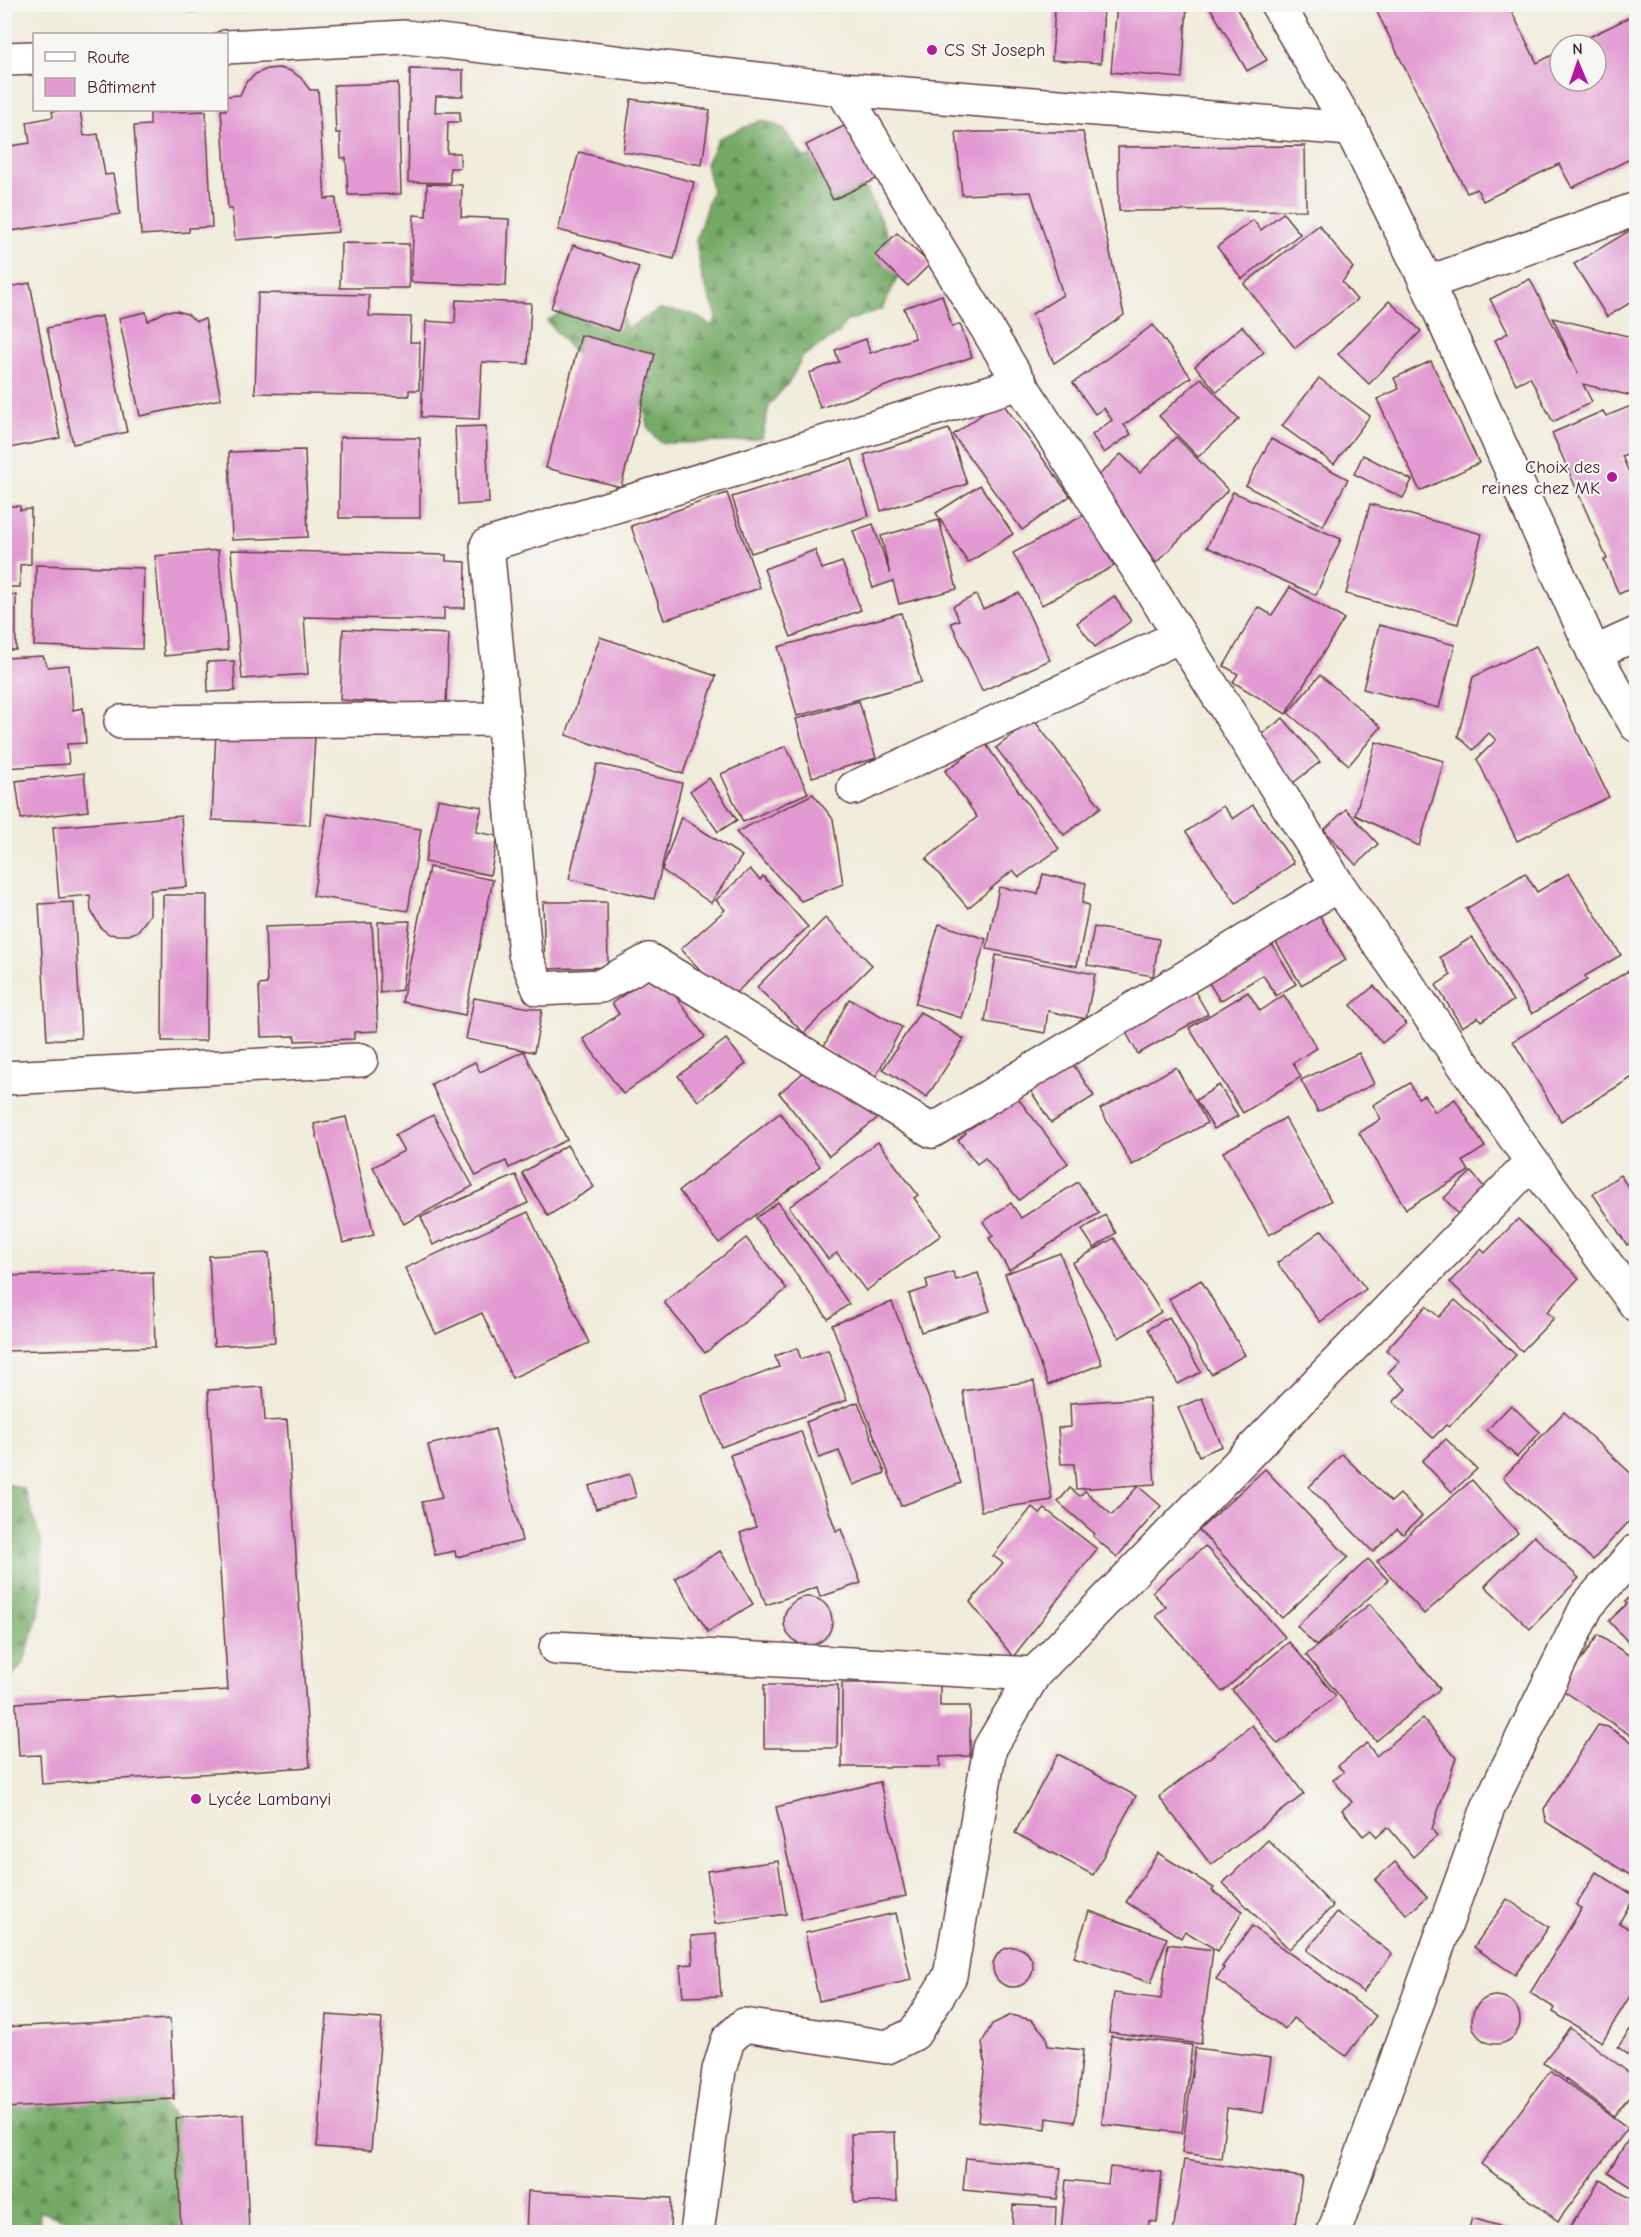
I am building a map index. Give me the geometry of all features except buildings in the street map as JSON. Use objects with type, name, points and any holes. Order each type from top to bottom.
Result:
[{"type":"street","points":[[1277,4],[1351,129],[1427,283],[1594,653],[1636,726]]},
{"type":"street","points":[[228,47],[406,37],[842,89],[1351,129]]},
{"type":"street","points":[[4,59],[33,58]]},
{"type":"street","points":[[842,89],[1020,383],[1338,885],[1532,1162],[1636,1305]]},
{"type":"street","points":[[1427,283],[1636,209]]},
{"type":"street","points":[[1020,383],[487,545],[525,954],[539,989],[601,986],[649,960],[932,1131],[1338,885]]},
{"type":"street","points":[[1594,653],[1636,634]]},
{"type":"street","points":[[854,788],[1180,636]]},
{"type":"street","points":[[121,722],[503,719]]},
{"type":"street","points":[[4,1078],[361,1060]]},
{"type":"street","points":[[698,2232],[719,2070],[728,2040],[744,2025],[887,2047],[914,2034],[950,1976],[990,1748],[1034,1674],[1532,1162]]},
{"type":"street","points":[[1335,2232],[1488,1808],[1587,1606],[1636,1551]]},
{"type":"street","points":[[556,1648],[1034,1674]]},
{"type":"green space","points":[[762,120],[783,128],[803,157],[836,156],[850,181],[867,190],[902,268],[882,309],[845,322],[839,333],[803,356],[789,382],[769,405],[762,438],[730,442],[661,443],[649,430],[634,362],[584,364],[547,321],[584,298],[616,303],[627,329],[660,309],[692,314],[712,326],[717,316],[702,277],[696,240],[712,190],[706,163],[719,138]]},
{"type":"green space","points":[[5,1483],[24,1489],[41,1540],[43,1597],[24,1662],[5,1685]]},
{"type":"green space","points":[[151,2086],[189,2138],[193,2232],[70,2232],[72,2223],[40,2211],[39,2232],[5,2232],[5,2095]]},
{"type":"place","name":"CS St Joseph","points":[[932,50]]},
{"type":"place","name":"Choix des reines chez MK","points":[[1612,477]]},
{"type":"place","name":"Lycée Lambanyi","points":[[196,1799]]}]
